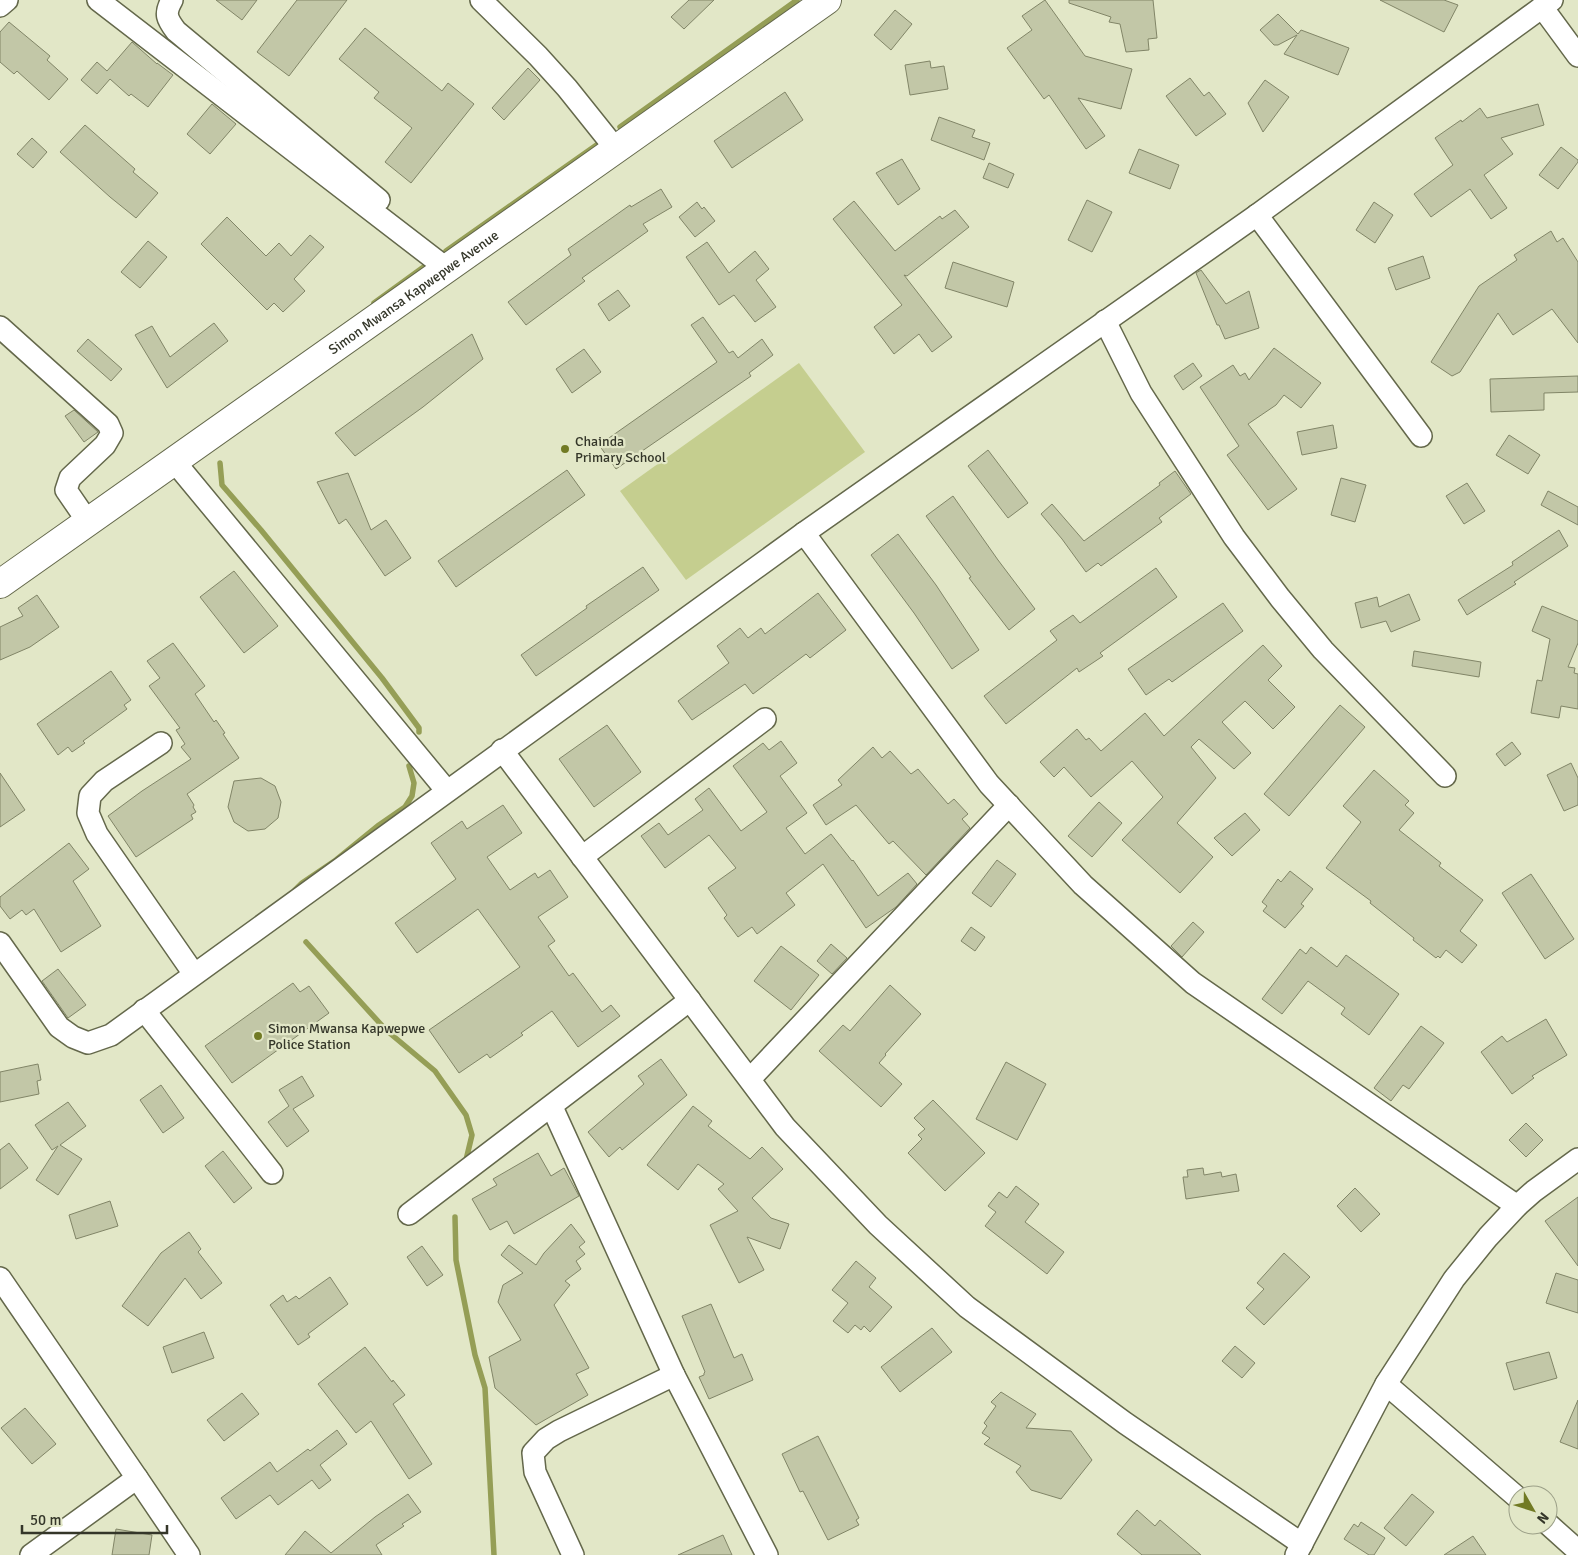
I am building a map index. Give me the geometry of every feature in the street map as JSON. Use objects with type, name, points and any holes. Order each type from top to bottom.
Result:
[{"type":"main road","name":"Simon Mwansa Kapwepwe Avenue","points":[[0,584],[827,0]]},
{"type":"street","points":[[0,6],[7,0]]},
{"type":"street","points":[[98,0],[446,268]]},
{"type":"street","points":[[172,0],[168,7],[167,19],[176,31],[392,211],[404,225],[410,241]]},
{"type":"street","points":[[481,0],[555,75],[615,148]]},
{"type":"street","points":[[0,943],[59,1027],[73,1038],[88,1043],[111,1034],[804,533],[1257,215],[1547,4],[1578,56]]},
{"type":"street","points":[[1257,215],[1421,436]]},
{"type":"street","points":[[1105,321],[1141,393],[1234,537],[1280,598],[1323,650],[1445,776]]},
{"type":"street","points":[[0,327],[108,424],[112,434],[105,445],[70,478],[66,490],[88,522]]},
{"type":"street","points":[[174,460],[447,791]]},
{"type":"street","points":[[804,533],[990,784],[1083,885],[1194,983],[1517,1206]]},
{"type":"street","points":[[582,857],[764,719]]},
{"type":"street","points":[[161,743],[104,781],[90,796],[88,813],[97,834],[194,974]]},
{"type":"street","points":[[502,750],[786,1127],[878,1225],[967,1307],[1299,1549],[1386,1384],[1454,1279],[1488,1237],[1517,1206],[1534,1191],[1578,1159]]},
{"type":"street","points":[[750,1079],[1009,805]]},
{"type":"street","points":[[409,1214],[552,1107],[690,1000]]},
{"type":"street","points":[[144,1010],[272,1173]]},
{"type":"street","points":[[552,1107],[674,1375],[767,1555]]},
{"type":"street","points":[[0,1278],[188,1555]]},
{"type":"street","points":[[573,1555],[535,1472],[533,1453],[546,1439],[559,1431],[674,1375]]},
{"type":"street","points":[[1386,1384],[1508,1489]]},
{"type":"street","points":[[31,1555],[136,1478]]},
{"type":"street","points":[[1558,1533],[1578,1550]]},
{"type":"green space","points":[[799,363],[865,452],[686,580],[620,491]]},
{"type":"building","points":[[216,0],[257,0],[242,20]]},
{"type":"building","points":[[297,0],[347,0],[289,76],[257,52]]},
{"type":"building","points":[[689,0],[714,0],[684,29],[671,17]]},
{"type":"building","points":[[1045,0],[1085,56],[1132,69],[1121,109],[1078,98],[1105,136],[1086,149],[1049,95],[1044,99],[1007,48],[1032,30],[1022,16]]},
{"type":"building","points":[[1069,0],[1153,0],[1157,38],[1148,39],[1149,50],[1126,52],[1120,24],[1109,22],[1111,17],[1069,3]]},
{"type":"building","points":[[1380,0],[1444,0],[1458,5],[1444,32]]},
{"type":"building","points":[[895,10],[912,24],[891,50],[874,35]]},
{"type":"building","points":[[1278,14],[1298,34],[1301,30],[1349,48],[1338,75],[1284,54],[1297,35],[1278,45],[1274,45],[1260,30]]},
{"type":"building","points":[[9,22],[50,56],[47,60],[68,79],[49,100],[17,71],[14,74],[0,62],[0,32]]},
{"type":"building","points":[[365,28],[442,91],[448,83],[474,104],[411,183],[385,162],[412,128],[374,98],[379,92],[339,59]]},
{"type":"building","points":[[132,42],[173,75],[148,107],[131,94],[129,96],[110,79],[97,94],[81,80],[97,62],[107,71]]},
{"type":"building","points":[[930,61],[931,68],[944,66],[948,89],[910,95],[905,65]]},
{"type":"building","points":[[528,68],[540,80],[504,120],[492,108]]},
{"type":"building","points":[[1190,78],[1204,96],[1209,92],[1226,114],[1196,136],[1166,96]]},
{"type":"building","points":[[1265,80],[1289,97],[1263,132],[1248,103]]},
{"type":"building","points":[[785,92],[803,120],[732,168],[714,141]]},
{"type":"building","points":[[212,104],[236,124],[210,154],[187,134]]},
{"type":"building","points":[[1538,104],[1544,125],[1501,138],[1513,154],[1484,175],[1507,208],[1491,219],[1470,189],[1431,217],[1414,194],[1453,165],[1435,138],[1461,120],[1462,122],[1480,108],[1487,118]]},
{"type":"building","points":[[939,117],[975,130],[972,137],[990,143],[984,160],[931,140]]},
{"type":"building","points":[[85,125],[135,169],[133,172],[158,193],[136,218],[60,152]]},
{"type":"building","points":[[32,138],[47,152],[33,168],[17,154]]},
{"type":"building","points":[[1561,147],[1578,162],[1558,189],[1539,175]]},
{"type":"building","points":[[1139,149],[1179,165],[1170,189],[1129,173]]},
{"type":"building","points":[[902,159],[920,189],[898,205],[876,173]]},
{"type":"building","points":[[989,163],[1014,174],[1008,188],[983,178]]},
{"type":"building","points":[[661,189],[672,207],[643,224],[648,231],[582,278],[585,281],[526,325],[508,302],[571,255],[568,249],[630,205],[631,207]]},
{"type":"building","points":[[1087,200],[1112,212],[1092,252],[1068,240]]},
{"type":"building","points":[[854,201],[895,251],[940,216],[942,219],[955,210],[969,227],[907,276],[904,275],[952,337],[932,352],[919,334],[894,354],[874,327],[902,305],[833,219]]},
{"type":"building","points":[[697,202],[702,209],[704,207],[715,221],[695,237],[679,217]]},
{"type":"building","points":[[1374,202],[1393,215],[1375,243],[1356,230]]},
{"type":"building","points":[[227,217],[266,256],[279,243],[291,256],[310,235],[324,247],[294,279],[305,291],[283,312],[274,303],[267,310],[201,244]]},
{"type":"building","points":[[1551,231],[1557,242],[1563,238],[1578,262],[1578,343],[1552,309],[1513,335],[1498,313],[1460,372],[1452,376],[1431,362],[1479,286],[1517,260],[1514,255]]},
{"type":"building","points":[[148,241],[167,257],[140,288],[121,272]]},
{"type":"building","points":[[707,242],[729,273],[755,251],[769,269],[756,280],[776,307],[755,322],[734,295],[719,305],[686,257]]},
{"type":"building","points":[[1423,256],[1430,278],[1396,290],[1388,268]]},
{"type":"building","points":[[953,262],[1014,282],[1007,307],[945,288]]},
{"type":"building","points":[[1201,270],[1226,304],[1249,291],[1259,328],[1225,339],[1219,325],[1217,325],[1196,273]]},
{"type":"building","points":[[618,290],[630,306],[609,321],[598,304]]},
{"type":"building","points":[[703,317],[729,353],[733,351],[738,358],[762,339],[773,355],[749,373],[751,376],[616,469],[599,445],[717,362],[691,325]]},
{"type":"building","points":[[214,323],[228,341],[167,388],[135,335],[152,326],[170,357]]},
{"type":"building","points":[[472,334],[483,359],[423,407],[355,456],[335,433]]},
{"type":"building","points":[[88,339],[122,369],[111,381],[77,351]]},
{"type":"building","points":[[1274,348],[1321,383],[1301,408],[1284,395],[1276,405],[1248,424],[1297,489],[1268,510],[1227,455],[1239,446],[1200,387],[1233,365],[1240,376],[1245,373],[1249,380]]},
{"type":"building","points":[[584,349],[601,372],[572,393],[556,369]]},
{"type":"building","points":[[1193,363],[1202,376],[1183,390],[1174,376]]},
{"type":"building","points":[[1578,376],[1578,392],[1544,393],[1544,410],[1491,412],[1490,379]]},
{"type":"building","points":[[74,410],[98,432],[84,442],[65,416]]},
{"type":"building","points":[[1333,425],[1337,448],[1302,455],[1297,432]]},
{"type":"building","points":[[1509,435],[1540,455],[1528,474],[1496,455]]},
{"type":"building","points":[[988,450],[1028,503],[1008,518],[968,466]]},
{"type":"building","points":[[567,470],[585,495],[456,587],[438,561]]},
{"type":"building","points":[[1175,471],[1191,494],[1159,518],[1162,522],[1101,566],[1098,563],[1086,572],[1041,514],[1052,504],[1084,541],[1160,485],[1159,483]]},
{"type":"building","points":[[348,473],[371,530],[386,520],[411,558],[385,576],[346,519],[339,524],[317,482]]},
{"type":"building","points":[[1341,478],[1366,485],[1355,522],[1331,515]]},
{"type":"building","points":[[1467,483],[1485,511],[1464,524],[1446,496]]},
{"type":"building","points":[[1548,491],[1578,507],[1578,525],[1541,505]]},
{"type":"building","points":[[953,496],[1035,609],[1009,630],[969,578],[971,577],[926,516]]},
{"type":"building","points":[[1559,530],[1568,546],[1514,582],[1516,584],[1467,615],[1458,600],[1513,565],[1512,562]]},
{"type":"building","points":[[898,534],[936,585],[979,650],[952,669],[871,555]]},
{"type":"building","points":[[643,567],[659,590],[536,676],[521,655],[587,608],[586,606]]},
{"type":"building","points":[[1156,568],[1177,597],[1100,653],[1103,656],[1079,672],[1077,668],[1006,724],[984,696],[1057,640],[1050,631],[1073,615],[1080,623]]},
{"type":"building","points":[[234,571],[278,626],[244,653],[200,597]]},
{"type":"building","points":[[818,593],[846,630],[810,658],[806,654],[753,694],[745,684],[692,720],[678,701],[729,663],[717,646],[740,628],[748,638],[761,628],[765,634]]},
{"type":"building","points":[[1409,594],[1420,620],[1391,632],[1386,621],[1361,628],[1355,603],[1377,597],[1379,607]]},
{"type":"building","points":[[37,595],[59,627],[30,647],[0,660],[0,627],[23,616],[18,608]]},
{"type":"building","points":[[1223,603],[1243,631],[1172,682],[1169,679],[1146,695],[1128,669]]},
{"type":"building","points":[[1542,606],[1578,621],[1578,643],[1568,667],[1575,668],[1574,673],[1578,674],[1578,709],[1561,706],[1559,718],[1531,713],[1537,680],[1542,681],[1550,639],[1532,631]]},
{"type":"building","points":[[173,643],[205,686],[195,694],[214,722],[216,720],[225,733],[223,734],[239,758],[187,794],[196,812],[191,815],[193,819],[136,857],[108,816],[191,759],[181,747],[185,744],[176,730],[180,728],[149,686],[160,678],[147,661]]},
{"type":"building","points":[[1263,645],[1282,666],[1268,680],[1295,707],[1273,729],[1245,701],[1222,722],[1251,753],[1234,769],[1199,739],[1191,747],[1216,778],[1177,823],[1213,857],[1180,893],[1122,840],[1163,797],[1132,761],[1091,797],[1064,767],[1054,777],[1040,762],[1077,729],[1086,740],[1089,738],[1101,751],[1145,713],[1164,736]]},
{"type":"building","points":[[1414,651],[1481,662],[1479,677],[1412,666]]},
{"type":"building","points":[[111,671],[131,700],[124,705],[127,709],[83,741],[85,743],[72,752],[68,747],[58,755],[37,724]]},
{"type":"building","points":[[1340,705],[1365,727],[1289,816],[1264,794]]},
{"type":"building","points":[[607,725],[641,772],[594,807],[559,759]]},
{"type":"building","points":[[781,741],[797,763],[780,776],[807,813],[786,828],[805,854],[831,834],[853,860],[878,896],[908,873],[917,884],[896,907],[866,928],[823,864],[786,893],[795,905],[757,934],[752,927],[738,937],[724,918],[727,915],[708,888],[736,868],[709,835],[665,868],[641,836],[659,823],[668,835],[703,810],[695,799],[709,788],[741,831],[767,812],[733,766],[763,743],[769,750]]},
{"type":"building","points":[[1512,742],[1521,754],[1505,766],[1496,754]]},
{"type":"building","points":[[873,747],[882,758],[890,751],[911,774],[918,769],[948,804],[954,799],[968,814],[962,819],[970,828],[926,875],[893,841],[889,844],[856,805],[826,825],[813,805],[842,785],[838,780]]},
{"type":"building","points":[[1571,763],[1578,778],[1578,805],[1564,811],[1547,775]]},
{"type":"building","points":[[1374,770],[1409,801],[1405,805],[1414,813],[1399,830],[1441,863],[1439,866],[1483,900],[1460,931],[1477,945],[1462,963],[1446,950],[1440,958],[1438,956],[1436,958],[1370,903],[1371,901],[1326,868],[1361,822],[1343,806]]},
{"type":"building","points":[[0,773],[25,810],[0,827]]},
{"type":"building","points":[[261,778],[275,786],[281,802],[278,818],[265,829],[248,831],[234,822],[228,807],[234,781]]},
{"type":"building","points":[[1099,802],[1122,823],[1092,857],[1068,836]]},
{"type":"building","points":[[503,805],[522,833],[487,857],[510,890],[535,873],[538,878],[550,870],[568,897],[538,917],[555,941],[548,946],[569,976],[573,973],[602,1012],[611,1005],[620,1016],[578,1047],[552,1011],[521,1033],[523,1035],[490,1058],[487,1054],[459,1073],[429,1030],[520,967],[478,909],[417,953],[395,923],[456,879],[431,843],[462,821],[467,829]]},
{"type":"building","points":[[1245,813],[1260,830],[1232,856],[1214,838]]},
{"type":"building","points":[[69,843],[89,869],[73,881],[101,926],[61,952],[34,909],[26,915],[22,910],[10,919],[0,906],[0,897]]},
{"type":"building","points":[[997,860],[1016,874],[991,907],[972,893]]},
{"type":"building","points":[[1290,871],[1313,889],[1301,904],[1304,906],[1285,928],[1263,911],[1267,906],[1262,902],[1278,879],[1281,882]]},
{"type":"building","points":[[1531,874],[1574,939],[1545,959],[1502,893]]},
{"type":"building","points":[[1193,922],[1204,932],[1182,957],[1171,946]]},
{"type":"building","points":[[971,927],[985,937],[975,951],[961,941]]},
{"type":"building","points":[[831,944],[847,958],[832,974],[817,961]]},
{"type":"building","points":[[781,946],[819,975],[791,1010],[754,981]]},
{"type":"building","points":[[1311,947],[1337,967],[1346,955],[1399,994],[1369,1035],[1341,1014],[1345,1008],[1308,981],[1282,1014],[1262,999],[1300,949],[1306,954]]},
{"type":"building","points":[[58,969],[86,1005],[68,1018],[42,981]]},
{"type":"building","name":"Simon Mwansa Kapwepwe Police Station","points":[[293,983],[300,992],[309,986],[329,1013],[232,1083],[205,1046]]},
{"type":"building","points":[[890,985],[921,1014],[879,1063],[902,1084],[881,1107],[819,1051],[843,1025],[850,1031]]},
{"type":"building","points":[[1546,1019],[1567,1055],[1532,1076],[1534,1078],[1512,1094],[1481,1052],[1502,1036],[1507,1042]]},
{"type":"building","points":[[1421,1026],[1444,1043],[1409,1089],[1403,1085],[1391,1101],[1374,1088]]},
{"type":"building","points":[[661,1059],[687,1095],[622,1150],[620,1147],[609,1157],[588,1132],[644,1084],[638,1076]]},
{"type":"building","points":[[1006,1062],[1046,1084],[1017,1140],[976,1119]]},
{"type":"building","points":[[38,1064],[41,1080],[37,1081],[39,1094],[0,1102],[0,1072]]},
{"type":"building","points":[[302,1076],[314,1096],[293,1109],[309,1131],[287,1147],[268,1122],[289,1106],[279,1090]]},
{"type":"building","points":[[161,1085],[184,1118],[163,1133],[140,1100]]},
{"type":"building","points":[[933,1100],[985,1153],[945,1191],[908,1153],[922,1139],[918,1135],[925,1129],[914,1118]]},
{"type":"building","points":[[68,1102],[86,1126],[60,1145],[82,1159],[58,1195],[36,1180],[58,1146],[52,1150],[35,1125]]},
{"type":"building","points":[[693,1106],[712,1121],[708,1126],[750,1159],[762,1147],[783,1169],[752,1198],[771,1218],[789,1224],[780,1249],[747,1237],[764,1270],[739,1283],[710,1225],[738,1211],[718,1189],[724,1184],[698,1164],[678,1190],[647,1165]]},
{"type":"building","points":[[1526,1123],[1543,1140],[1526,1157],[1509,1140]]},
{"type":"building","points":[[9,1143],[28,1168],[0,1189],[0,1150]]},
{"type":"building","points":[[223,1151],[252,1188],[234,1203],[205,1166]]},
{"type":"building","points":[[538,1153],[551,1176],[564,1168],[579,1196],[514,1234],[507,1221],[490,1230],[472,1199],[497,1185],[493,1179]]},
{"type":"building","points":[[1203,1168],[1204,1175],[1221,1172],[1222,1177],[1236,1174],[1239,1191],[1186,1199],[1183,1177],[1188,1177],[1187,1170]]},
{"type":"building","points":[[1016,1186],[1039,1204],[1025,1222],[1064,1252],[1047,1274],[985,1226],[996,1212],[988,1206],[999,1192],[1007,1198]]},
{"type":"building","points":[[1355,1188],[1380,1214],[1361,1232],[1337,1206]]},
{"type":"building","points":[[1578,1197],[1578,1266],[1545,1221]]},
{"type":"building","points":[[110,1201],[118,1226],[76,1239],[69,1215]]},
{"type":"building","points":[[571,1224],[585,1242],[579,1247],[585,1254],[576,1261],[581,1269],[565,1281],[570,1285],[554,1305],[589,1368],[576,1374],[588,1395],[536,1425],[495,1388],[489,1357],[521,1340],[498,1302],[503,1285],[523,1273],[501,1255],[509,1245],[536,1265],[544,1253]]},
{"type":"building","points":[[189,1232],[201,1249],[198,1252],[222,1283],[201,1299],[185,1278],[148,1326],[122,1306],[161,1253]]},
{"type":"building","points":[[422,1246],[443,1275],[427,1286],[407,1257]]},
{"type":"building","points":[[1284,1253],[1310,1277],[1264,1325],[1246,1308],[1264,1289],[1257,1283]]},
{"type":"building","points":[[856,1261],[876,1278],[869,1287],[892,1307],[870,1332],[864,1326],[861,1330],[855,1325],[848,1333],[833,1321],[848,1303],[832,1290]]},
{"type":"building","points":[[1556,1273],[1578,1280],[1578,1313],[1546,1303]]},
{"type":"building","points":[[330,1277],[348,1304],[308,1334],[310,1337],[298,1345],[270,1305],[283,1295],[287,1302],[296,1296],[299,1299]]},
{"type":"building","points":[[711,1304],[734,1358],[742,1354],[753,1380],[709,1399],[699,1377],[704,1375],[705,1372],[682,1316]]},
{"type":"building","points":[[932,1328],[952,1352],[900,1392],[881,1367]]},
{"type":"building","points":[[204,1332],[214,1358],[172,1373],[163,1347]]},
{"type":"building","points":[[1235,1346],[1255,1363],[1242,1378],[1222,1361]]},
{"type":"building","points":[[365,1347],[392,1382],[393,1380],[405,1395],[393,1404],[432,1464],[409,1479],[371,1421],[356,1433],[318,1384]]},
{"type":"building","points":[[1549,1352],[1557,1378],[1514,1390],[1506,1363]]},
{"type":"building","points":[[1001,1392],[1036,1414],[1026,1428],[1071,1431],[1092,1460],[1061,1499],[1031,1490],[1016,1472],[1021,1466],[984,1444],[990,1438],[982,1433],[987,1426],[984,1423],[996,1406],[991,1402]]},
{"type":"building","points":[[242,1393],[259,1414],[224,1441],[207,1420]]},
{"type":"building","points":[[1578,1400],[1578,1449],[1560,1442]]},
{"type":"building","points":[[25,1408],[56,1444],[32,1464],[1,1428]]},
{"type":"building","points":[[337,1430],[347,1444],[320,1465],[331,1480],[319,1489],[312,1480],[278,1505],[270,1495],[236,1519],[221,1498],[270,1462],[277,1472],[308,1449],[310,1451]]},
{"type":"building","points":[[818,1436],[859,1518],[856,1520],[859,1525],[828,1540],[803,1491],[800,1492],[782,1454]]},
{"type":"building","points":[[408,1494],[421,1512],[402,1524],[404,1526],[376,1545],[382,1555],[285,1555],[305,1531],[331,1553],[375,1517]]},
{"type":"building","points":[[1412,1494],[1434,1512],[1406,1546],[1384,1528]]},
{"type":"building","points":[[1137,1510],[1155,1526],[1160,1520],[1201,1555],[1142,1555],[1117,1534]]},
{"type":"building","points":[[1361,1522],[1385,1538],[1374,1555],[1369,1555],[1344,1539],[1354,1524],[1358,1527]]},
{"type":"building","points":[[116,1529],[152,1535],[149,1555],[112,1555]]},
{"type":"building","points":[[723,1535],[732,1555],[678,1555]]},
{"type":"building","points":[[1473,1536],[1486,1555],[1444,1555]]},
{"type":"waterway","points":[[620,127],[797,0]]},
{"type":"waterway","points":[[446,251],[598,144]]},
{"type":"waterway","points":[[374,303],[425,266]]},
{"type":"waterway","points":[[220,463],[222,485],[382,678],[419,728],[419,732]]},
{"type":"waterway","points":[[295,890],[405,807],[412,796],[414,783],[409,766]]},
{"type":"waterway","points":[[306,942],[386,1030],[435,1071],[466,1115],[472,1135],[466,1160]]},
{"type":"waterway","points":[[455,1217],[456,1260],[475,1355],[485,1388],[494,1555]]},
{"type":"place","name":"Chainda Primary School","points":[[565,449]]},
{"type":"place","name":"Simon Mwansa Kapwepwe Police Station","points":[[258,1036]]}]
